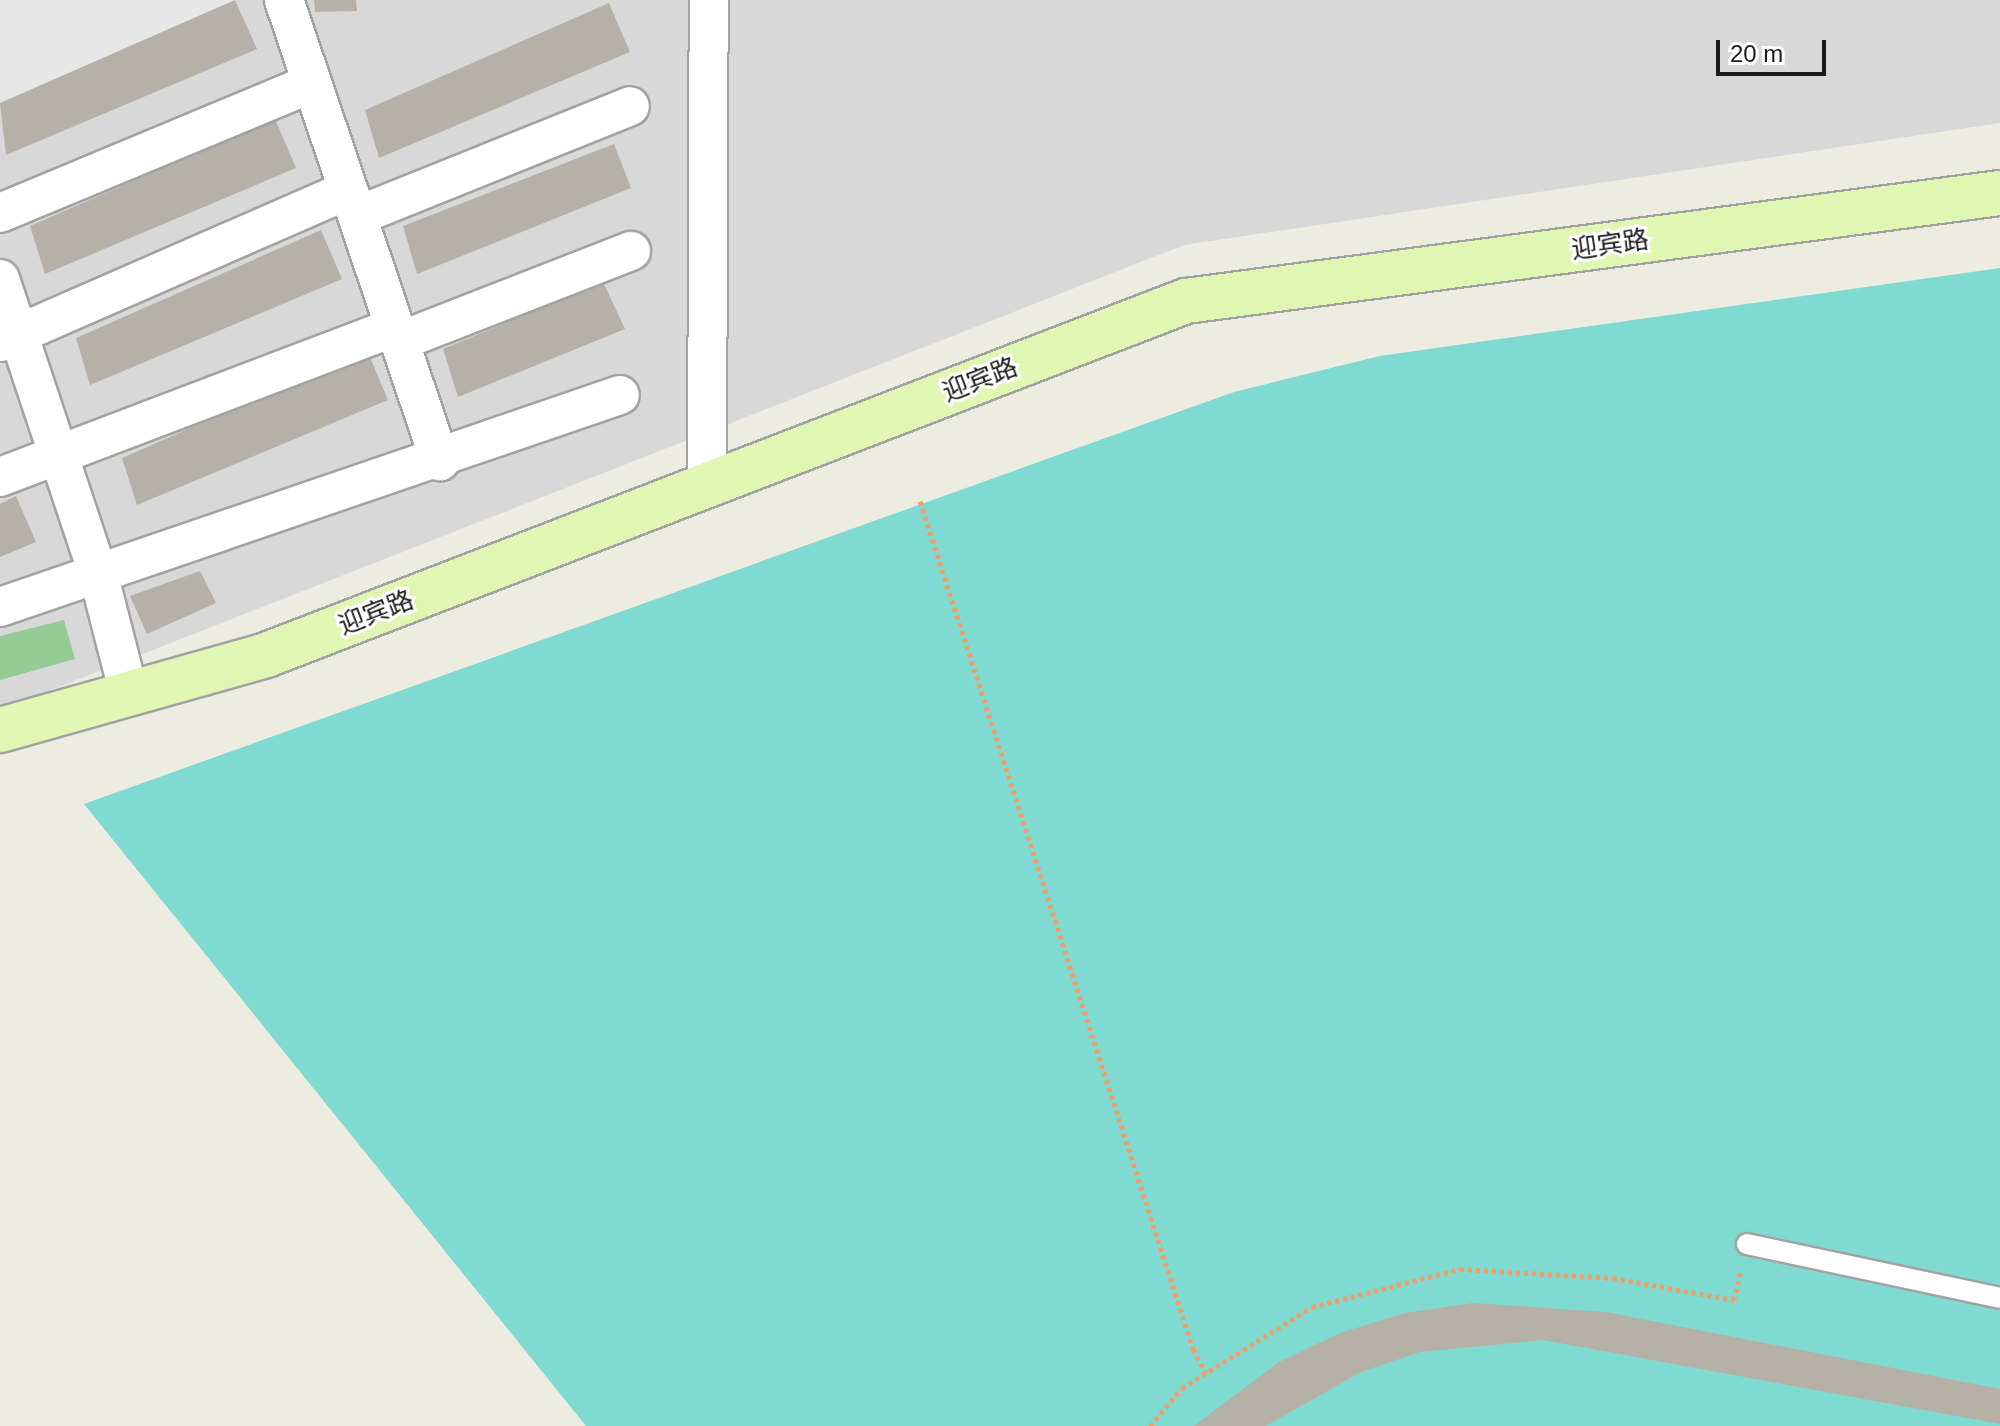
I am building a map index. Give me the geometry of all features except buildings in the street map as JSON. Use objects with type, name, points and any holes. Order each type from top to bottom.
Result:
[{"type":"street","points":[[284,0],[440,461]]},
{"type":"street","points":[[707,486],[709,0]]},
{"type":"street","points":[[0,213],[312,83]]},
{"type":"street","points":[[9,338],[353,203],[630,106]]},
{"type":"street","name":"迎宾路","points":[[0,730],[266,655],[1186,301],[2000,193]]},
{"type":"street","points":[[0,477],[631,251]]},
{"type":"street","points":[[0,279],[9,338],[59,456],[99,577],[129,694]]},
{"type":"street","points":[[0,607],[99,577],[440,461],[620,395]]},
{"type":"lane","points":[[1747,1244],[2000,1298]]},
{"type":"path","points":[[920,501],[1193,1349],[1206,1373]]},
{"type":"path","points":[[1150,1426],[1182,1388],[1312,1307],[1460,1269],[1613,1278],[1734,1300]]},
{"type":"shaded area","points":[[0,0],[2000,0],[2000,123],[1184,245],[0,710]]},
{"type":"shaded area","points":[[0,0],[235,0],[0,104]]},
{"type":"shaded area","points":[[2000,268],[2000,1426],[586,1426],[84,804],[1234,392],[1380,356]]},
{"type":"green space","points":[[64,620],[75,659],[0,680],[0,636]]}]
